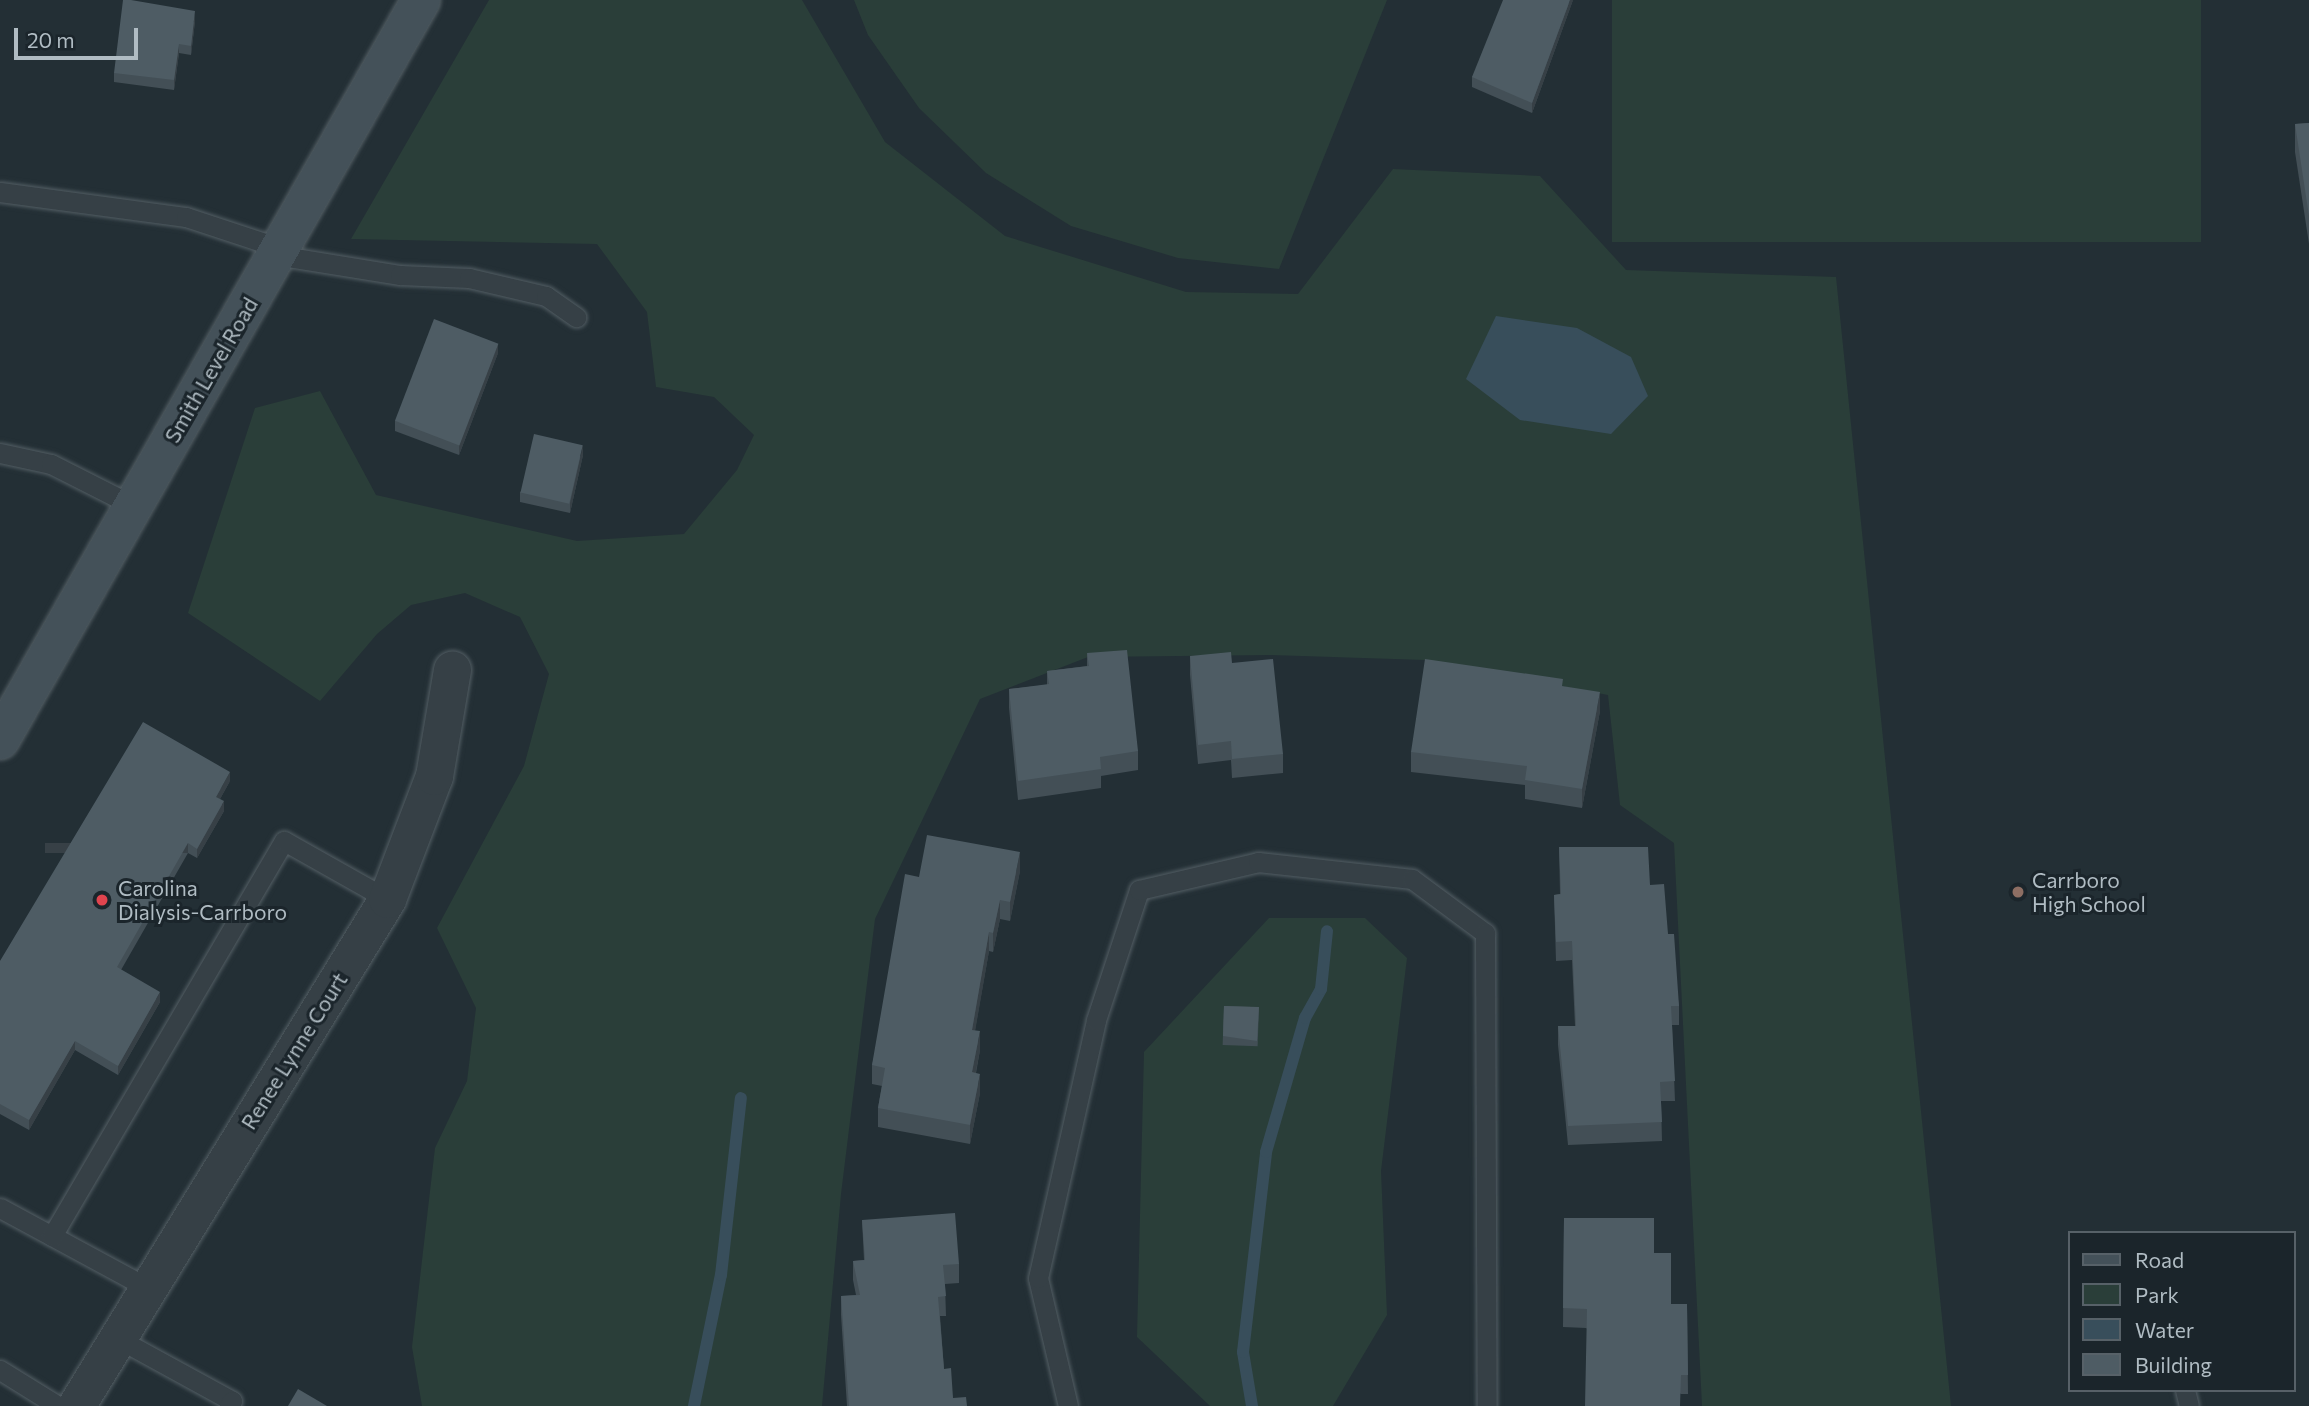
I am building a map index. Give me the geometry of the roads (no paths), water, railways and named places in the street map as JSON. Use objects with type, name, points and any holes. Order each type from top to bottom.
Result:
[{"type":"main road","name":"Smith Level Road","points":[[0,740],[421,0]]},
{"type":"street","name":"Renee Lynne Court","points":[[76,1406],[387,899],[434,776],[452,670]]},
{"type":"lane","points":[[0,192],[186,217],[278,251],[400,275],[469,278],[546,296],[576,317]]},
{"type":"lane","points":[[0,453],[51,464],[134,506]]},
{"type":"lane","points":[[52,1236],[284,841],[387,899]]},
{"type":"lane","points":[[1068,1406],[1038,1278],[1096,1020],[1139,890],[1258,862],[1412,879],[1485,933],[1487,1406]]},
{"type":"lane","points":[[0,1208],[148,1288]]},
{"type":"lane","points":[[117,1338],[232,1401],[229,1406]]},
{"type":"lane","points":[[0,1370],[58,1406]]},
{"type":"water","points":[[1496,316],[1577,328],[1631,357],[1648,396],[1611,434],[1520,420],[1466,379]]},
{"type":"waterway","points":[[1252,1406],[1243,1352],[1266,1152],[1305,1018],[1321,989],[1327,931]]},
{"type":"waterway","points":[[694,1406],[721,1275],[741,1098]]},
{"type":"place","name":"Carrboro High School","points":[[2018,892]]},
{"type":"place","name":"Carolina Dialysis-Carrboro","points":[[102,900]]}]
